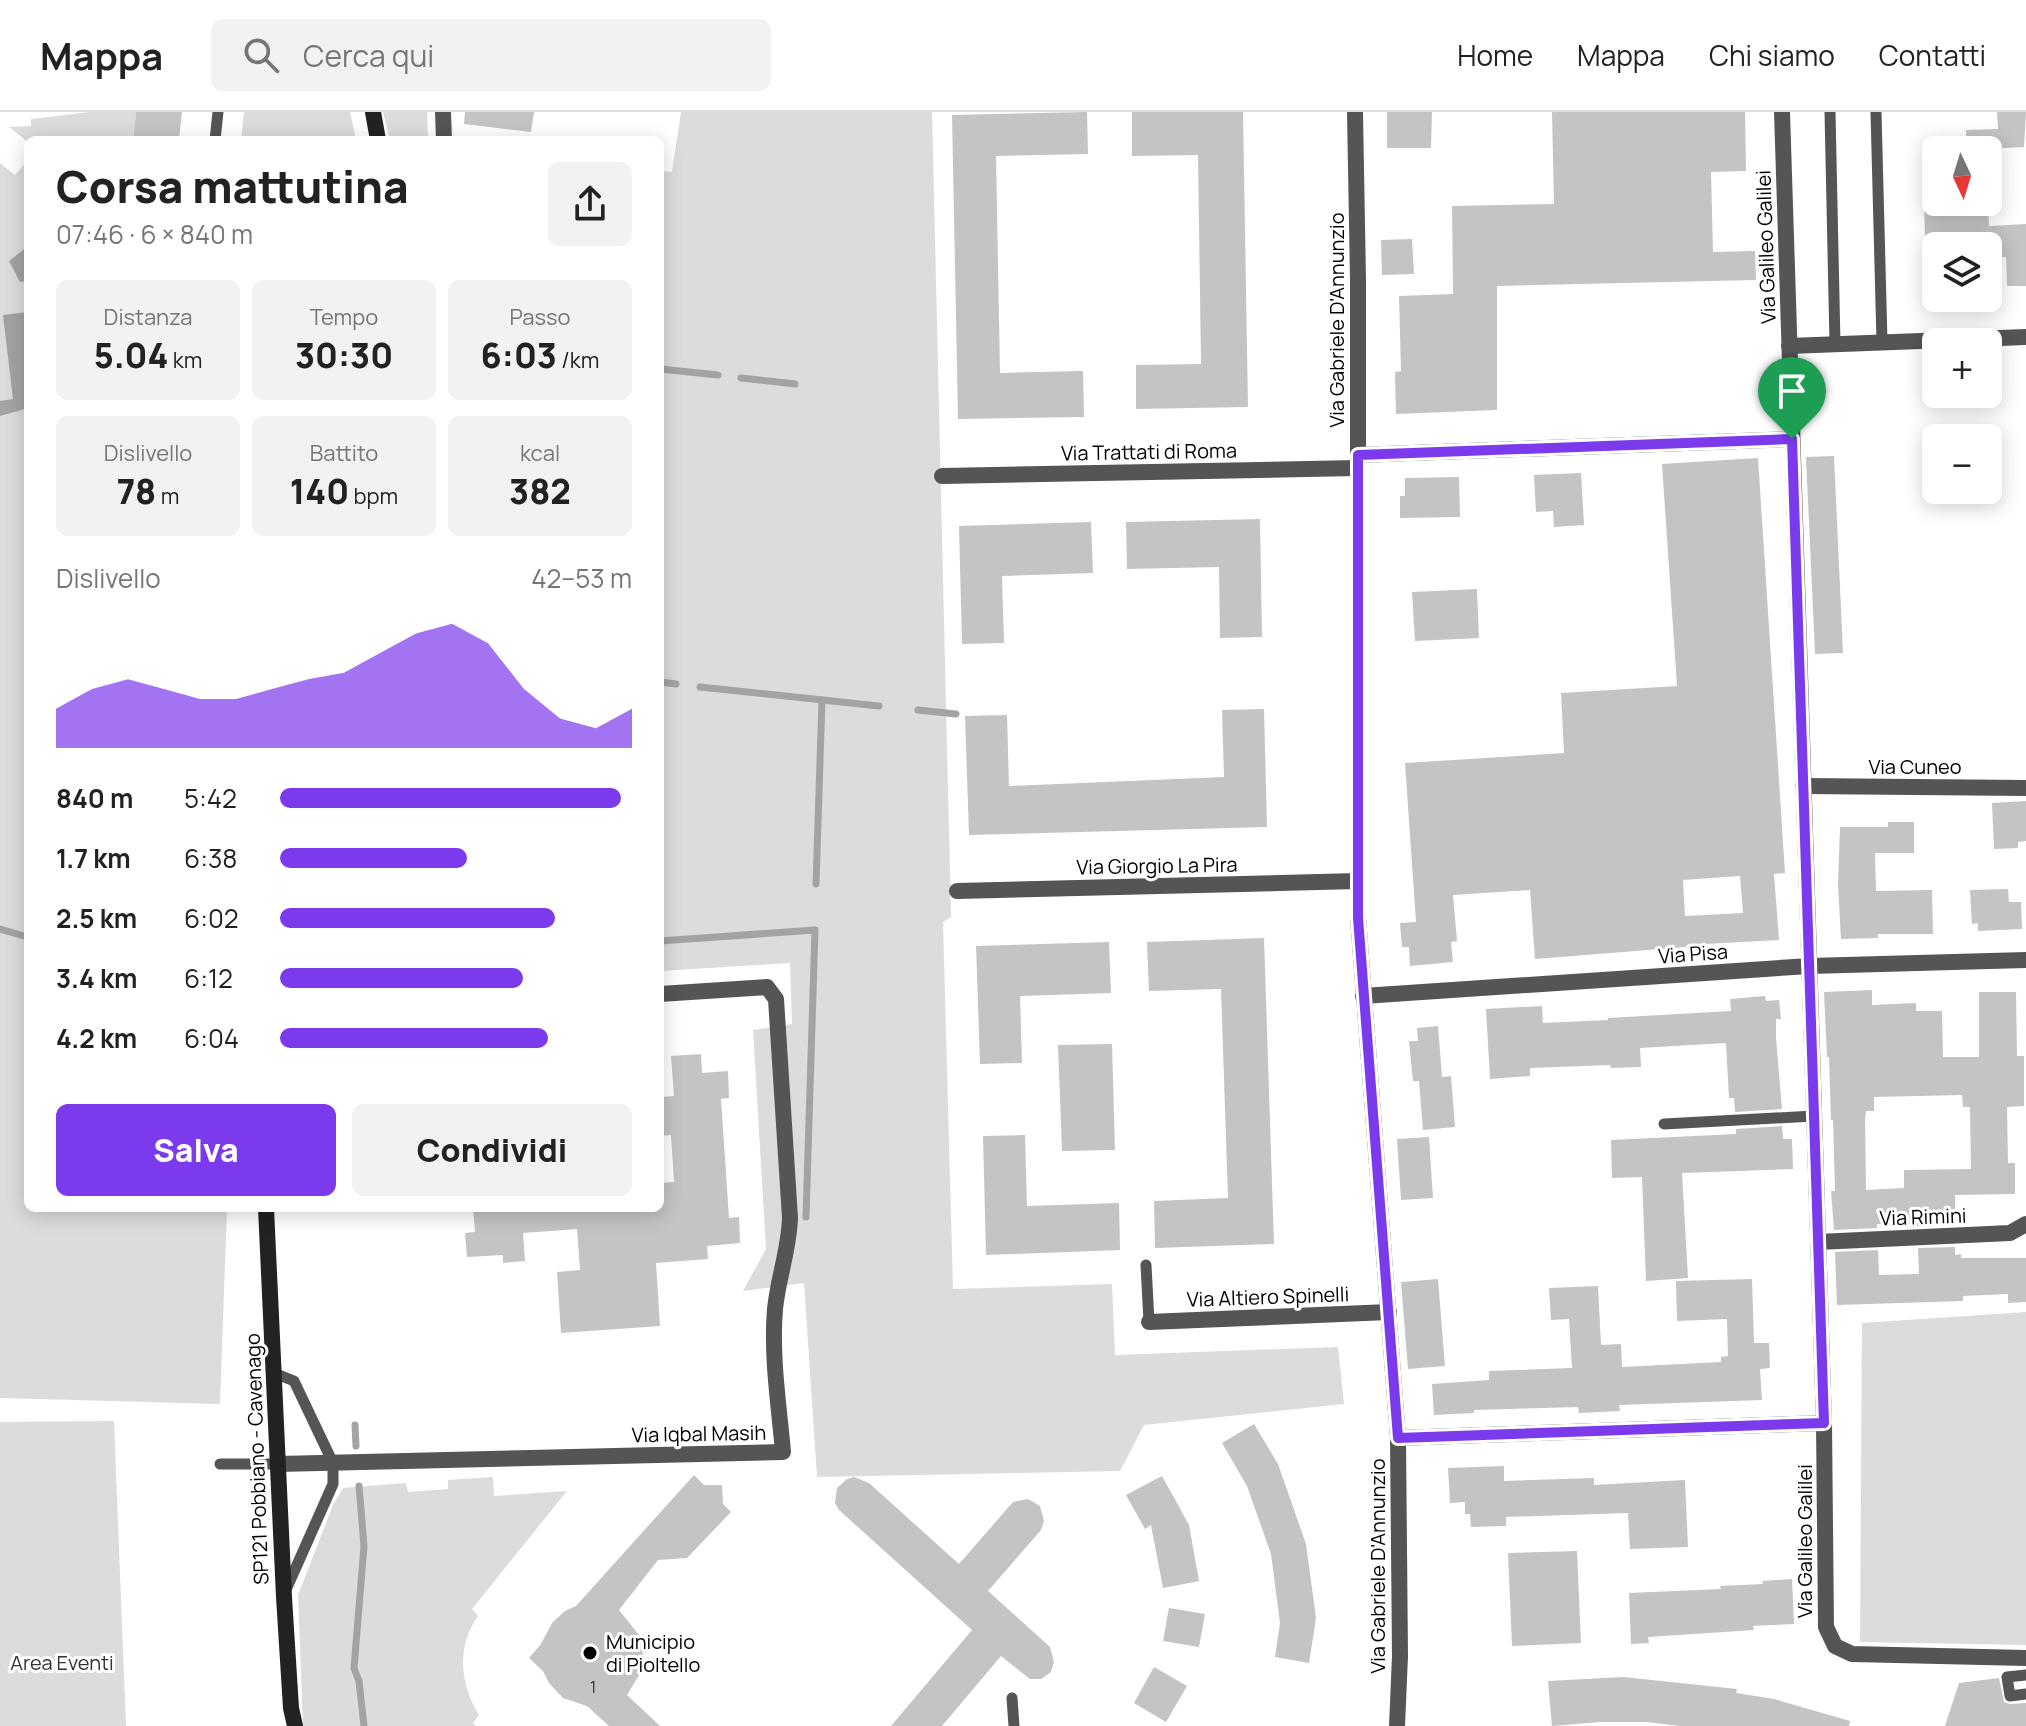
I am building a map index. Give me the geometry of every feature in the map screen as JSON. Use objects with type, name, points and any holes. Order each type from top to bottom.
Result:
[{"type":"street","points":[[373,112],[377,136]]},
{"type":"street","points":[[443,112],[444,136]]},
{"type":"street","name":"Via Gabriele D'Annunzio","points":[[1355,112],[1358,881],[1363,996],[1398,1438],[1400,1656],[1397,1726]]},
{"type":"street","name":"Via Galileo Galilei","points":[[1782,112],[1824,1423],[1826,1627],[1829,1637],[1840,1650],[1852,1654],[2026,1658]]},
{"type":"street","points":[[1789,346],[2026,337]]},
{"type":"street","name":"Via Trattati di Roma","points":[[942,476],[1357,462],[1792,439]]},
{"type":"street","name":"Via Cuneo","points":[[1803,786],[2026,788]]},
{"type":"street","name":"Via Giorgio La Pira","points":[[957,891],[1358,881]]},
{"type":"street","name":"Via Pisa","points":[[1363,996],[1809,966],[2026,960]]},
{"type":"street","name":"Via Iqbal Masih","points":[[278,1464],[783,1452],[774,1323],[776,1299],[788,1248],[790,1218],[776,999],[767,987],[664,994]]},
{"type":"street","name":"SP121 Pobbiano - Cavenago","points":[[266,1212],[292,1726]]},
{"type":"street","name":"Via Rimini","points":[[1818,1242],[2010,1233],[2026,1224]]},
{"type":"street","name":"Via Altiero Spinelli","points":[[1149,1322],[1389,1312]]},
{"type":"street","points":[[1398,1438],[1824,1423]]},
{"type":"lane","points":[[215,136],[218,112]]},
{"type":"lane","points":[[1830,112],[1835,344]]},
{"type":"lane","points":[[1876,112],[1882,342]]},
{"type":"lane","points":[[1664,1124],[1814,1116]]},
{"type":"lane","points":[[1146,1265],[1149,1322]]},
{"type":"lane","points":[[274,1373],[294,1381],[333,1463],[333,1484],[284,1597]]},
{"type":"lane","points":[[220,1464],[278,1464]]},
{"type":"lane","points":[[2026,1675],[2007,1677],[2010,1696],[2026,1694]]},
{"type":"lane","points":[[1012,1698],[1014,1726]]},
{"type":"green space","points":[[90,112],[136,112],[133,136],[24,136],[24,139],[9,127],[31,126],[31,119]]},
{"type":"green space","points":[[244,112],[350,112],[355,136],[241,136]]},
{"type":"green space","points":[[383,112],[427,112],[428,136],[389,136]]},
{"type":"green space","points":[[681,112],[932,112],[951,917],[943,922],[953,1289],[1112,1284],[1115,1355],[1338,1347],[1344,1404],[1144,1425],[1120,1471],[817,1477],[804,1283],[743,1291],[766,1249],[753,1030],[792,1024],[790,963],[664,971],[664,171],[672,172]]},
{"type":"green space","points":[[0,163],[15,175],[24,165],[24,1212],[227,1212],[220,1404],[0,1398]]},
{"type":"green space","points":[[2026,1312],[2026,1645],[1860,1642],[1862,1323]]},
{"type":"green space","name":"Area Eventi","points":[[114,1421],[126,1726],[0,1726],[0,1422]]},
{"type":"green space","points":[[493,1477],[494,1496],[567,1491],[472,1609],[478,1616],[466,1640],[463,1666],[468,1691],[479,1715],[473,1723],[476,1726],[303,1726],[298,1595],[333,1505],[343,1488],[406,1483],[408,1492],[448,1489],[448,1480]]},
{"type":"shaded area","points":[[24,249],[24,282],[20,282],[9,261]]},
{"type":"shaded area","points":[[24,312],[24,409],[0,416],[0,401],[13,399],[3,315]]},
{"type":"building","points":[[136,112],[182,112],[179,136],[133,136]]},
{"type":"building","points":[[465,112],[534,112],[531,132],[464,124]]},
{"type":"building","points":[[1087,112],[1088,154],[996,156],[1000,373],[1083,371],[1084,417],[958,419],[952,115]]},
{"type":"building","points":[[1132,112],[1243,112],[1248,407],[1136,409],[1136,365],[1201,364],[1198,155],[1132,156]]},
{"type":"building","points":[[1387,112],[1432,112],[1431,148],[1387,148]]},
{"type":"building","points":[[1552,112],[1745,112],[1746,171],[1711,172],[1713,252],[1755,251],[1756,280],[1497,286],[1497,410],[1396,414],[1395,372],[1401,371],[1399,296],[1453,294],[1452,206],[1554,204]]},
{"type":"building","points":[[1997,112],[2026,112],[2024,147],[2002,148],[2002,136],[1966,136],[1966,130],[1998,129]]},
{"type":"building","points":[[1924,216],[1989,216],[1989,226],[2026,224],[2026,286],[2007,286],[2002,232],[1925,232]]},
{"type":"building","points":[[1412,239],[1414,274],[1382,275],[1381,240]]},
{"type":"building","points":[[1834,456],[1843,653],[1815,654],[1806,457]]},
{"type":"building","points":[[1758,458],[1785,873],[1774,874],[1779,940],[1535,959],[1530,890],[1453,895],[1457,941],[1451,942],[1453,962],[1410,966],[1409,947],[1402,947],[1400,923],[1416,922],[1405,763],[1564,753],[1561,693],[1677,686],[1662,464]],"holes":[[[1740,876],[1743,913],[1685,916],[1683,880]]]},
{"type":"building","points":[[1581,473],[1584,525],[1554,527],[1553,511],[1536,512],[1534,475]]},
{"type":"building","points":[[1459,477],[1460,517],[1400,518],[1400,496],[1405,496],[1405,478]]},
{"type":"building","points":[[1260,519],[1262,637],[1220,638],[1219,567],[1127,569],[1126,522]]},
{"type":"building","points":[[1091,522],[1093,573],[1002,576],[1004,643],[962,644],[959,526]]},
{"type":"building","points":[[1477,589],[1479,638],[1415,641],[1412,592]]},
{"type":"building","points":[[1264,709],[1267,827],[969,835],[965,716],[1007,715],[1009,786],[1224,777],[1222,710]]},
{"type":"building","points":[[2026,801],[2026,841],[2018,842],[2018,848],[1994,849],[1992,803]]},
{"type":"building","points":[[1888,822],[1914,822],[1914,853],[1875,853],[1876,891],[1932,890],[1933,934],[1878,934],[1878,938],[1841,939],[1838,885],[1840,827],[1888,827]]},
{"type":"building","points":[[2008,889],[2009,902],[2021,902],[2022,929],[1978,931],[1978,923],[1972,924],[1970,890]]},
{"type":"building","points":[[1264,938],[1274,1244],[1155,1248],[1154,1201],[1228,1198],[1221,989],[1149,991],[1147,942]]},
{"type":"building","points":[[1109,942],[1111,993],[1020,996],[1022,1063],[980,1064],[976,946]]},
{"type":"building","points":[[1872,990],[1872,1005],[1916,1003],[1916,1011],[1942,1011],[1943,1057],[1979,1057],[1979,992],[2016,992],[2017,1056],[2024,1056],[2024,1106],[2007,1107],[2008,1163],[2015,1163],[2015,1194],[1955,1195],[1955,1225],[1877,1224],[1877,1228],[1834,1230],[1831,1191],[1835,1191],[1833,1120],[1824,992]],"holes":[[[1962,1095],[1963,1107],[1970,1107],[1971,1169],[1904,1170],[1904,1188],[1866,1190],[1865,1119],[1866,1111],[1874,1111],[1874,1097]]]},
{"type":"building","points":[[1765,996],[1766,1001],[1779,1000],[1781,1019],[1776,1019],[1776,1038],[1782,1109],[1735,1112],[1734,1098],[1729,1098],[1726,1043],[1640,1048],[1641,1067],[1530,1068],[1530,1076],[1490,1079],[1486,1009],[1542,1006],[1543,1023],[1608,1020],[1731,1011],[1730,999]]},
{"type":"building","points":[[1438,1026],[1442,1077],[1451,1076],[1455,1127],[1423,1130],[1419,1081],[1413,1081],[1409,1041],[1418,1041],[1417,1028]]},
{"type":"building","points":[[1112,1044],[1115,1150],[1062,1151],[1058,1045]]},
{"type":"building","points":[[701,1054],[702,1073],[728,1071],[729,1098],[721,1099],[729,1218],[739,1217],[740,1243],[707,1246],[708,1259],[656,1263],[660,1326],[561,1333],[557,1272],[580,1270],[577,1229],[523,1233],[525,1261],[503,1263],[503,1255],[467,1257],[465,1233],[475,1232],[473,1212],[664,1212],[664,1183],[674,1182],[671,1135],[664,1136],[664,1097],[674,1096],[671,1056]]},
{"type":"building","points":[[1782,1126],[1783,1139],[1792,1139],[1793,1169],[1682,1173],[1688,1278],[1646,1281],[1642,1177],[1612,1178],[1611,1140],[1736,1134],[1736,1129]]},
{"type":"building","points":[[1025,1135],[1027,1206],[1119,1203],[1120,1250],[986,1255],[983,1136]]},
{"type":"building","points":[[1429,1137],[1433,1198],[1401,1200],[1397,1139]]},
{"type":"building","points":[[1955,1247],[1955,1255],[1961,1254],[1961,1258],[2026,1258],[2026,1302],[2008,1303],[2008,1294],[1963,1296],[1963,1301],[1837,1305],[1835,1252],[1878,1250],[1879,1275],[1919,1274],[1918,1248]]},
{"type":"building","points":[[1438,1279],[1445,1366],[1408,1369],[1401,1282]]},
{"type":"building","points":[[1752,1279],[1754,1343],[1769,1343],[1770,1368],[1760,1369],[1762,1400],[1619,1405],[1620,1411],[1579,1413],[1578,1407],[1474,1410],[1474,1413],[1434,1415],[1432,1384],[1489,1380],[1489,1371],[1572,1368],[1569,1319],[1551,1320],[1549,1288],[1598,1286],[1601,1345],[1621,1344],[1622,1367],[1721,1362],[1721,1357],[1728,1356],[1727,1319],[1677,1321],[1676,1281]]},
{"type":"building","points":[[1254,1424],[1278,1464],[1306,1544],[1316,1618],[1309,1663],[1275,1657],[1280,1623],[1271,1554],[1247,1486],[1222,1443]]},
{"type":"building","points":[[1504,1466],[1504,1481],[1594,1478],[1594,1485],[1685,1480],[1688,1547],[1630,1549],[1628,1513],[1506,1517],[1506,1526],[1471,1527],[1470,1514],[1465,1514],[1465,1502],[1450,1503],[1448,1468]]},
{"type":"building","points":[[694,1475],[704,1485],[722,1485],[723,1504],[731,1512],[687,1558],[658,1560],[619,1610],[639,1635],[643,1650],[641,1672],[627,1695],[660,1726],[609,1726],[587,1706],[563,1698],[529,1658],[552,1623],[576,1606]]},
{"type":"building","points":[[1162,1476],[1189,1525],[1199,1581],[1163,1588],[1151,1525],[1145,1529],[1126,1495]]},
{"type":"building","points":[[854,1477],[869,1483],[959,1564],[1013,1502],[1028,1499],[1040,1506],[1044,1521],[1041,1530],[988,1591],[1050,1647],[1054,1662],[1051,1672],[1041,1679],[1030,1679],[1001,1656],[942,1726],[891,1726],[972,1630],[839,1510],[835,1503],[837,1488]]},
{"type":"building","points":[[1577,1551],[1581,1643],[1512,1646],[1508,1553]]},
{"type":"building","points":[[1792,1579],[1794,1624],[1753,1626],[1754,1630],[1648,1637],[1649,1643],[1631,1644],[1629,1593],[1721,1589],[1720,1586]]},
{"type":"building","points":[[1169,1608],[1205,1614],[1199,1647],[1163,1641]]},
{"type":"building","points":[[1154,1667],[1187,1686],[1166,1722],[1134,1703]]},
{"type":"building","points":[[1623,1677],[1737,1689],[1736,1693],[1774,1699],[1850,1721],[1849,1726],[1680,1726],[1600,1722],[1552,1726],[1548,1681]]},
{"type":"building","points":[[1999,1678],[2004,1702],[2026,1703],[2026,1726],[1945,1726],[1959,1683]]},
{"type":"waterway","points":[[664,369],[718,375]]},
{"type":"waterway","points":[[741,378],[795,384]]},
{"type":"waterway","points":[[664,682],[676,684]]},
{"type":"waterway","points":[[700,687],[879,706]]},
{"type":"waterway","points":[[816,884],[822,700]]},
{"type":"waterway","points":[[918,710],[956,714]]},
{"type":"waterway","points":[[0,929],[24,936]]},
{"type":"waterway","points":[[664,941],[815,930],[806,1217]]},
{"type":"waterway","points":[[355,1425],[356,1446]]},
{"type":"waterway","points":[[359,1486],[364,1546],[354,1668],[359,1681],[364,1726]]},
{"type":"place","name":"Municipio di Pioltello","points":[[590,1653]]},
{"type":"route","points":[[1792,439],[1824,1423],[1398,1438],[1358,918],[1358,455],[1792,439]]}]
